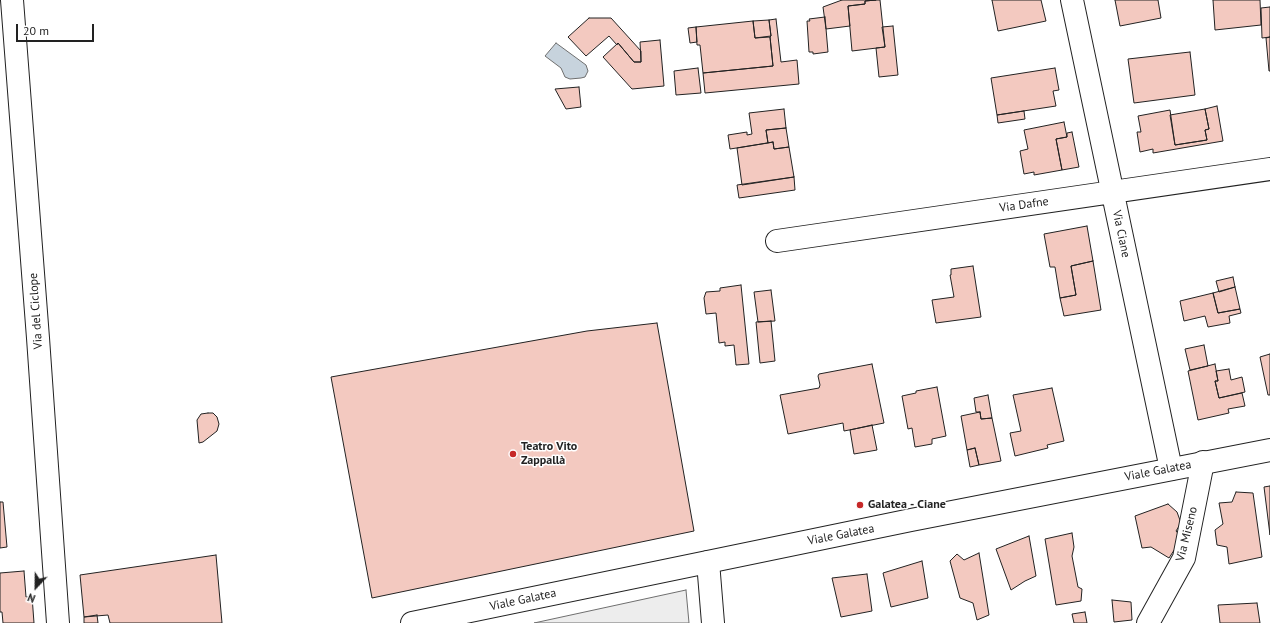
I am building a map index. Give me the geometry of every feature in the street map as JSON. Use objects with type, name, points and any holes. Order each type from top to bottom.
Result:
[{"type":"street","name":"Via del Ciclope","points":[[12,0],[39,346],[58,623]]},
{"type":"street","name":"Via Ciane","points":[[1072,0],[1171,469]]},
{"type":"street","name":"Via Dafne","points":[[777,241],[1270,169]]},
{"type":"street","name":"Viale Galatea","points":[[412,623],[1203,462],[1270,450]]},
{"type":"street","name":"Via Miseno","points":[[1148,623],[1184,558],[1203,462]]},
{"type":"street","points":[[708,562],[713,623]]},
{"type":"shaded area","points":[[556,43],[586,65],[588,71],[585,77],[570,79],[565,77],[561,68],[545,56]]},
{"type":"shaded area","points":[[686,590],[689,623],[534,623]]},
{"type":"building","points":[[842,0],[876,0],[865,1],[865,4],[848,6],[850,26],[826,29],[823,7]]},
{"type":"building","points":[[880,0],[885,47],[852,51],[848,6],[865,4],[865,1]]},
{"type":"building","points":[[992,0],[1041,0],[1046,21],[998,31]]},
{"type":"building","points":[[1115,0],[1158,0],[1161,18],[1120,26]]},
{"type":"building","points":[[1213,0],[1260,0],[1261,25],[1215,30]]},
{"type":"building","points":[[1270,7],[1270,37],[1262,38],[1261,8]]},
{"type":"building","points":[[825,17],[828,52],[813,54],[813,52],[809,52],[807,21],[810,21],[809,19]]},
{"type":"building","points":[[589,18],[611,18],[641,51],[641,62],[634,62],[618,43],[617,45],[609,36],[586,56],[568,37]]},
{"type":"building","points":[[776,19],[781,62],[797,60],[799,84],[705,93],[703,73],[773,66],[769,20]]},
{"type":"building","points":[[769,20],[771,36],[755,38],[753,21]]},
{"type":"building","points":[[753,21],[755,38],[770,37],[773,66],[703,73],[700,45],[697,45],[696,27]]},
{"type":"building","points":[[893,26],[898,75],[879,77],[876,48],[885,47],[882,27]]},
{"type":"building","points":[[696,27],[697,42],[690,43],[688,28]]},
{"type":"building","points":[[1270,37],[1270,71],[1269,71],[1266,38]]},
{"type":"building","points":[[660,40],[664,86],[632,89],[603,57],[618,43],[634,62],[641,62],[640,42]]},
{"type":"building","points":[[1190,52],[1195,95],[1134,103],[1128,59]]},
{"type":"building","points":[[698,68],[701,93],[676,95],[674,71]]},
{"type":"building","points":[[1055,68],[1059,90],[1053,91],[1056,106],[997,115],[991,78]]},
{"type":"building","points":[[579,87],[581,107],[566,109],[555,89]]},
{"type":"building","points":[[1217,106],[1223,141],[1153,153],[1153,149],[1140,152],[1137,132],[1141,132],[1138,116],[1170,110],[1175,145],[1207,140],[1205,130],[1209,129],[1205,109]]},
{"type":"building","points":[[784,109],[786,128],[766,130],[768,143],[730,149],[728,135],[747,132],[747,135],[752,134],[749,113]]},
{"type":"building","points":[[1205,109],[1209,129],[1205,130],[1207,140],[1175,145],[1170,115]]},
{"type":"building","points":[[1024,111],[1025,119],[998,123],[997,115]]},
{"type":"building","points":[[1064,122],[1067,137],[1056,139],[1062,170],[1034,175],[1034,172],[1024,174],[1020,151],[1028,149],[1024,130]]},
{"type":"building","points":[[786,128],[789,147],[774,149],[773,142],[768,143],[766,130]]},
{"type":"building","points":[[1072,132],[1079,167],[1062,170],[1056,139],[1067,137],[1067,133]]},
{"type":"building","points":[[773,142],[774,149],[789,147],[794,177],[742,185],[737,148]]},
{"type":"building","points":[[794,177],[795,190],[739,198],[737,185]]},
{"type":"building","points":[[1087,226],[1093,261],[1071,266],[1076,295],[1060,298],[1055,267],[1050,267],[1044,234]]},
{"type":"building","points":[[1093,261],[1101,310],[1064,316],[1060,298],[1076,295],[1071,266]]},
{"type":"building","points":[[973,266],[981,317],[936,323],[932,300],[954,297],[950,275],[951,269]]},
{"type":"building","points":[[1233,277],[1235,287],[1219,292],[1216,281]]},
{"type":"building","points":[[741,285],[749,364],[736,365],[734,345],[725,346],[725,342],[719,343],[716,313],[706,314],[704,298],[706,292],[720,291],[720,288]]},
{"type":"building","points":[[1235,287],[1240,309],[1218,313],[1213,293]]},
{"type":"building","points":[[771,290],[775,321],[758,322],[754,292]]},
{"type":"building","points":[[1213,293],[1218,313],[1240,309],[1241,313],[1229,316],[1230,323],[1208,327],[1205,316],[1184,321],[1180,301]]},
{"type":"building","points":[[771,321],[775,361],[760,363],[756,322]]},
{"type":"building","name":"Teatro Vito Zappallà","points":[[657,323],[694,531],[372,598],[331,377],[587,331]]},
{"type":"building","points":[[1204,345],[1208,366],[1190,370],[1185,349]]},
{"type":"building","points":[[1270,354],[1270,395],[1268,395],[1260,357]]},
{"type":"building","points":[[872,364],[884,423],[844,431],[843,423],[788,434],[780,395],[819,388],[819,374]]},
{"type":"building","points":[[1215,364],[1218,381],[1215,381],[1219,398],[1242,393],[1245,406],[1228,409],[1229,413],[1198,420],[1188,371]]},
{"type":"building","points":[[1229,369],[1231,380],[1242,377],[1245,392],[1219,398],[1215,381],[1218,381],[1216,371]]},
{"type":"building","points":[[937,387],[946,436],[932,439],[932,444],[915,447],[912,428],[908,429],[902,396],[916,393],[916,391]]},
{"type":"building","points":[[1052,388],[1064,441],[1047,445],[1048,448],[1015,456],[1010,433],[1021,431],[1013,395]]},
{"type":"building","points":[[988,395],[992,418],[981,419],[980,412],[976,412],[974,398]]},
{"type":"building","points":[[980,412],[981,419],[992,418],[1001,461],[979,465],[975,448],[967,450],[961,416]]},
{"type":"building","points":[[213,413],[217,417],[219,424],[217,431],[203,442],[199,443],[197,420],[201,414]]},
{"type":"building","points":[[872,425],[877,450],[854,454],[850,430]]},
{"type":"building","points":[[975,448],[979,465],[970,467],[967,450]]},
{"type":"building","points":[[1270,486],[1270,535],[1264,487]]},
{"type":"building","points":[[1236,492],[1253,493],[1262,557],[1229,564],[1227,547],[1217,545],[1215,530],[1223,524],[1219,503],[1232,502]]},
{"type":"building","points":[[0,502],[3,502],[7,547],[0,548]]},
{"type":"building","points":[[1168,504],[1177,512],[1181,523],[1176,531],[1182,538],[1169,558],[1151,547],[1142,548],[1135,516]]},
{"type":"building","points":[[1072,533],[1074,547],[1072,556],[1078,587],[1082,589],[1081,601],[1056,605],[1045,539]]},
{"type":"building","points":[[1029,536],[1036,576],[1011,590],[996,549]]},
{"type":"building","points":[[979,553],[989,615],[977,620],[973,603],[960,598],[950,561],[957,554],[964,560]]},
{"type":"building","points":[[216,555],[222,623],[110,623],[108,615],[84,617],[80,575]]},
{"type":"building","points":[[922,561],[928,598],[891,607],[883,573]]},
{"type":"building","points":[[24,571],[26,597],[32,596],[34,623],[3,623],[2,612],[0,612],[0,573]]},
{"type":"building","points":[[867,574],[872,611],[841,617],[832,578]]},
{"type":"building","points":[[1112,600],[1131,602],[1132,620],[1114,622]]},
{"type":"building","points":[[1257,603],[1260,623],[1220,623],[1218,605]]},
{"type":"building","points":[[1085,612],[1087,623],[1074,623],[1072,614]]},
{"type":"building","points":[[97,615],[98,623],[84,623],[84,617]]},
{"type":"place","name":"Teatro Vito Zappallà","points":[[513,454]]},
{"type":"place","name":"Galatea - Ciane","points":[[860,505]]}]
